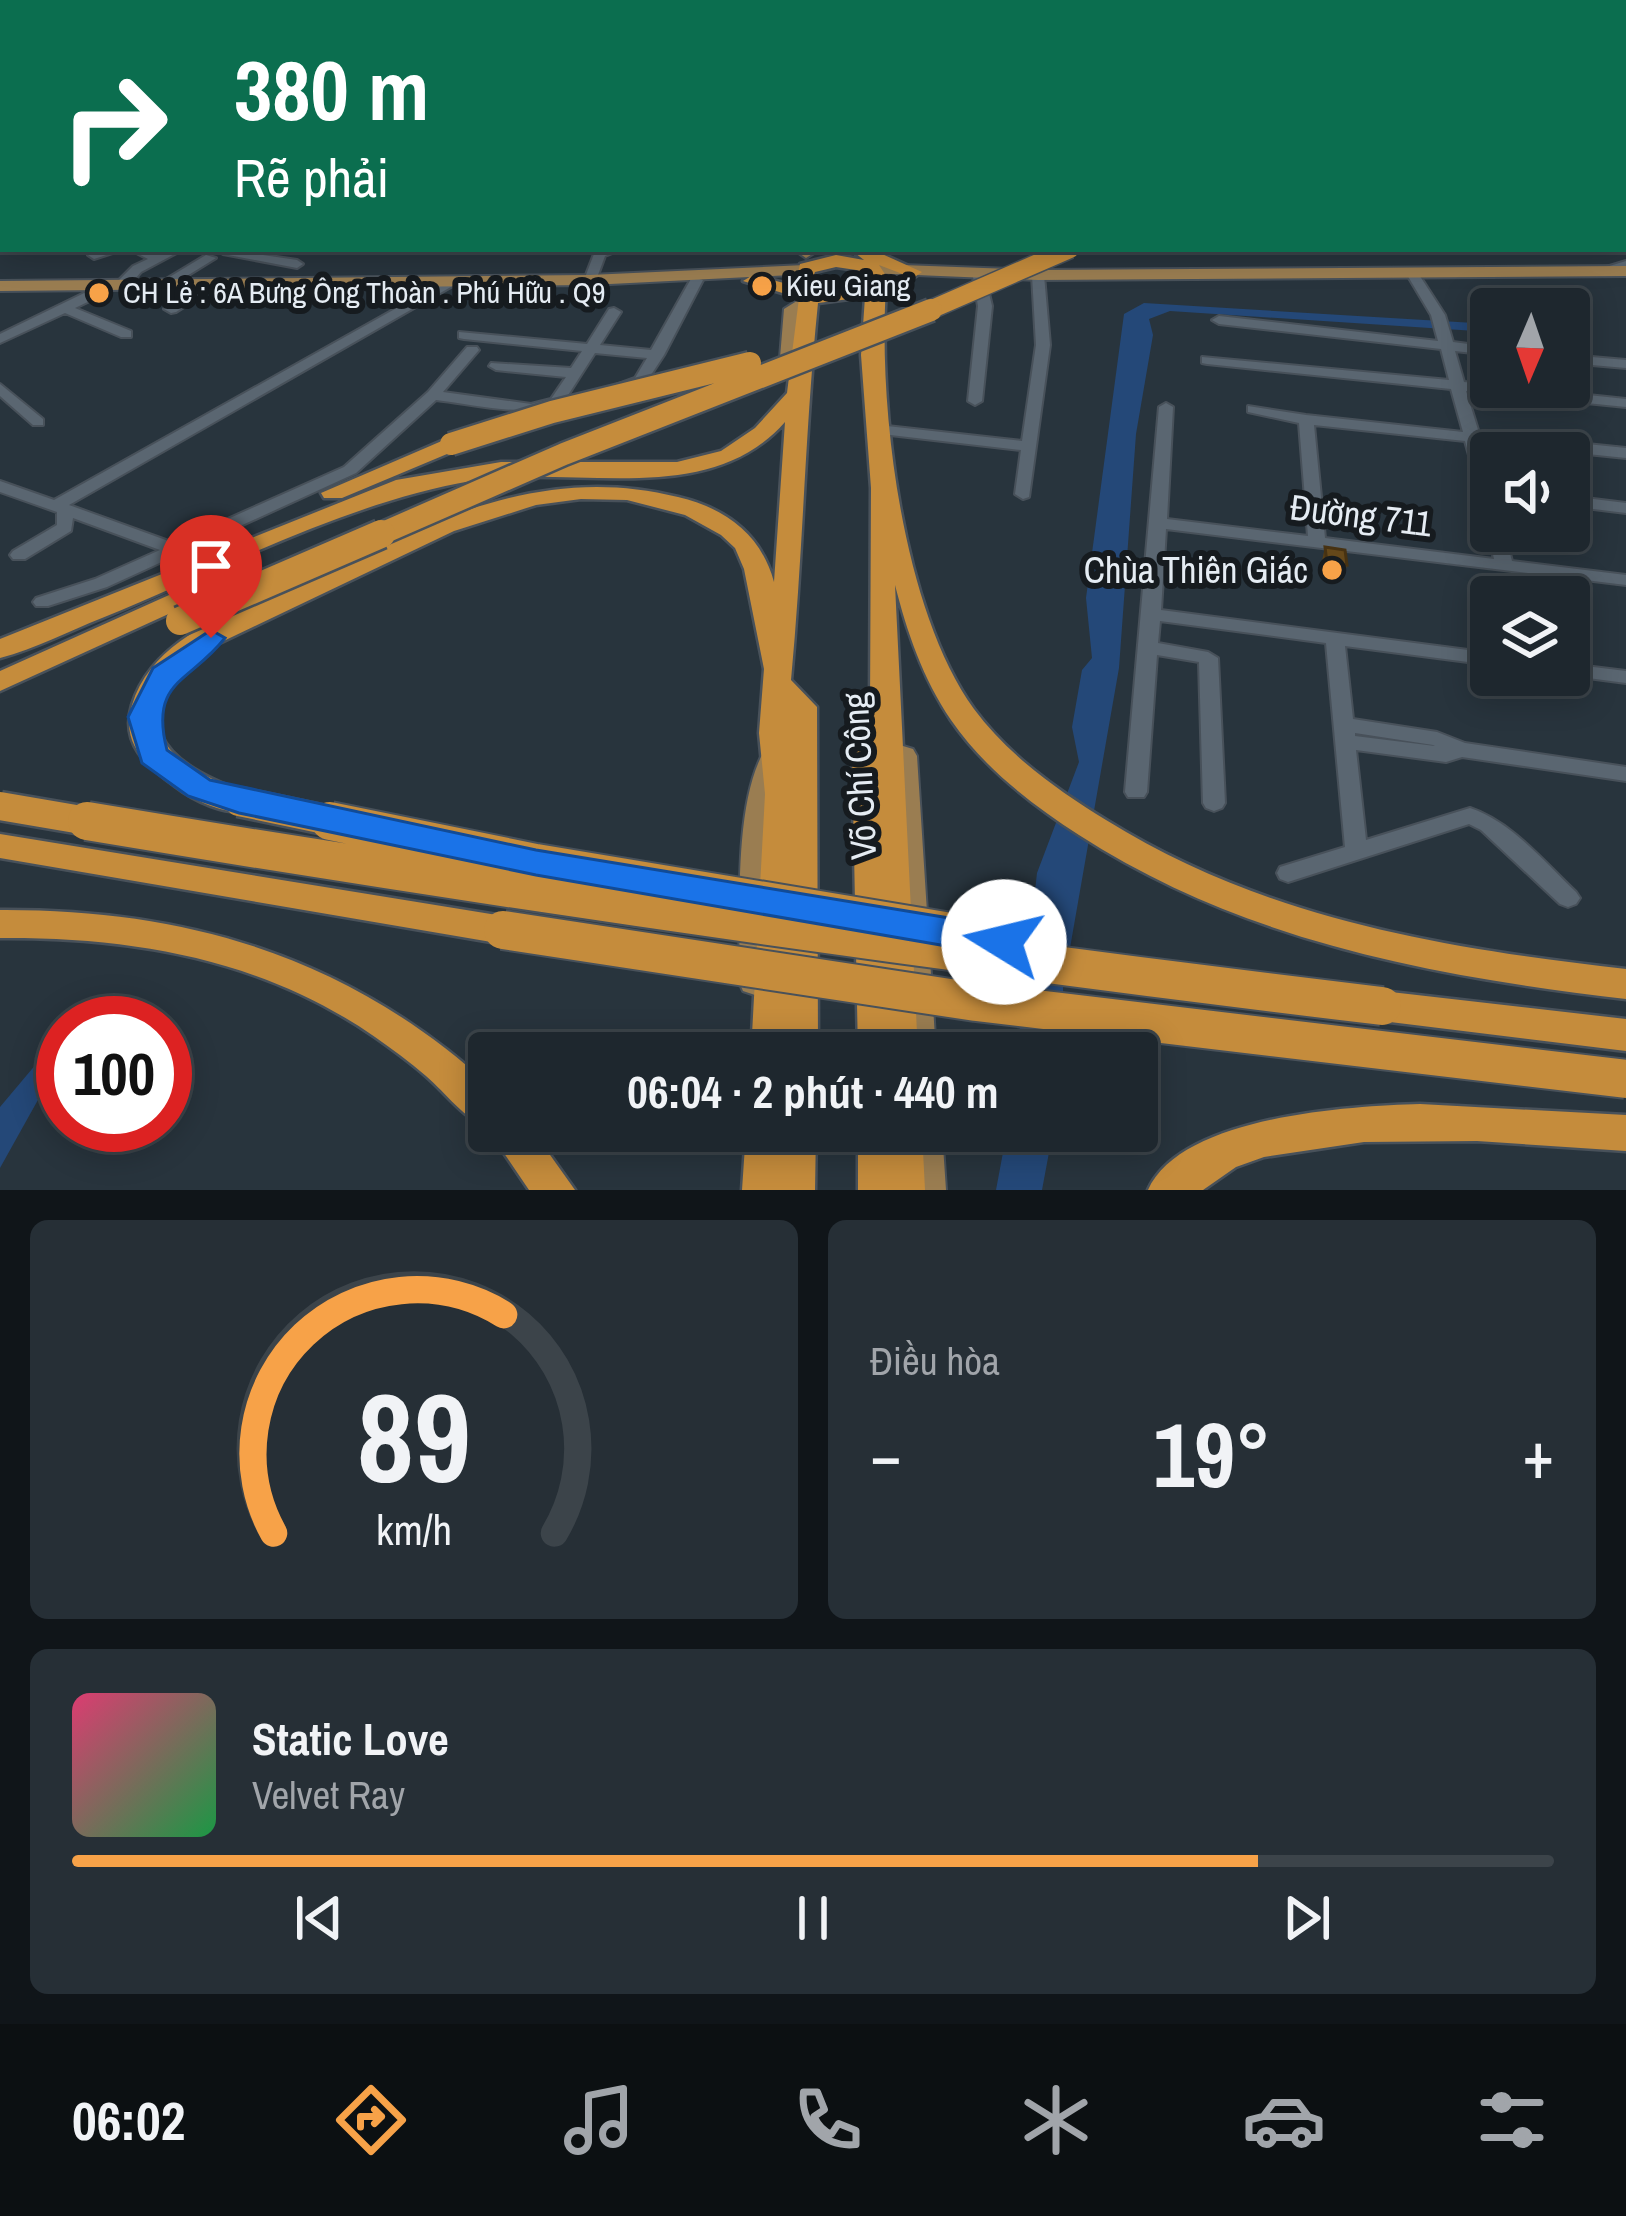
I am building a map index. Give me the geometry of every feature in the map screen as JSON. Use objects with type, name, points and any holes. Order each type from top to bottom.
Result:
[{"type":"highway","points":[[0,638],[451,444],[552,412],[763,360],[1038,252]]},
{"type":"highway","points":[[0,700],[564,454],[1000,282],[1064,252]]},
{"type":"highway","points":[[753,281],[807,272],[836,261],[870,271],[913,272]]},
{"type":"highway","points":[[807,272],[837,303],[870,271]]},
{"type":"highway","name":"Võ Chí Công","points":[[870,271],[873,395],[883,488],[898,1032]]},
{"type":"highway","points":[[771,1032],[781,794],[773,758],[807,272]]},
{"type":"highway","points":[[0,649],[370,497],[440,478],[501,470],[643,472],[702,464],[750,445],[800,383]]},
{"type":"highway","points":[[0,682],[398,495],[501,470]]},
{"type":"highway","points":[[883,488],[929,655],[961,712],[996,753],[1108,840],[1226,900],[1350,943],[1450,962],[1626,983]]},
{"type":"highway","points":[[777,675],[765,629],[757,563],[745,543],[693,508],[633,494],[591,491],[523,500],[446,525],[249,617],[164,675],[143,717],[153,755],[199,788],[239,802],[536,862],[1382,1006]]},
{"type":"highway","name":"Võ Chí Công","points":[[777,675],[802,707],[799,1032]]},
{"type":"highway","name":"Võ Chí Công","points":[[876,1032],[867,751],[886,710]]},
{"type":"highway","points":[[0,806],[533,895],[963,956],[1626,1035]]},
{"type":"highway","points":[[0,846],[976,1002],[1626,1079]]},
{"type":"highway","points":[[0,865],[503,930]]},
{"type":"highway","points":[[0,924],[90,926],[253,957],[377,1014],[468,1088]]},
{"type":"highway","points":[[1169,1190],[1223,1153],[1301,1132],[1386,1123],[1477,1123],[1626,1133]]},
{"type":"highway","points":[[525,1152],[554,1190]]},
{"type":"highway","points":[[763,1190],[765,1152]]},
{"type":"highway","points":[[794,1190],[795,1152]]},
{"type":"highway","points":[[878,1152],[879,1190]]},
{"type":"highway","points":[[903,1152],[904,1190]]},
{"type":"main road","points":[[870,271],[979,278],[1038,275]]},
{"type":"main road","points":[[913,272],[1626,271]]},
{"type":"main road","points":[[0,286],[590,280],[807,272]]},
{"type":"main road","points":[[655,278],[753,281]]},
{"type":"main road","name":"Võ Chí Công","points":[[883,566],[896,644],[919,1032]]},
{"type":"main road","points":[[753,1032],[760,800],[773,758]]},
{"type":"main road","points":[[742,1190],[745,1152]]},
{"type":"main road","points":[[925,1152],[927,1190]]},
{"type":"street","points":[[94,255],[106,252]]},
{"type":"street","points":[[142,252],[157,258]]},
{"type":"street","points":[[0,339],[119,284],[171,252]]},
{"type":"street","points":[[232,252],[297,264]]},
{"type":"street","points":[[283,284],[308,252]]},
{"type":"street","points":[[590,280],[600,254],[606,252]]},
{"type":"street","points":[[164,284],[210,258]]},
{"type":"street","points":[[1412,273],[1438,315],[1474,432]]},
{"type":"street","points":[[1023,494],[1043,345],[1038,275]]},
{"type":"street","points":[[975,401],[985,306],[979,278]]},
{"type":"street","points":[[60,509],[457,280]]},
{"type":"street","points":[[434,395],[531,408],[640,381],[697,280]]},
{"type":"street","points":[[171,309],[215,283]]},
{"type":"street","points":[[67,309],[126,334]]},
{"type":"street","points":[[558,400],[614,312]]},
{"type":"street","points":[[1219,320],[1470,347]]},
{"type":"street","points":[[516,341],[530,325]]},
{"type":"street","points":[[43,602],[101,583],[350,470],[434,395],[468,342],[516,341],[657,355]]},
{"type":"street","points":[[1207,360],[1626,403]]},
{"type":"street","points":[[1590,360],[1626,364]]},
{"type":"street","points":[[1250,387],[1252,365]]},
{"type":"street","points":[[496,366],[574,374]]},
{"type":"street","points":[[0,388],[38,422]]},
{"type":"street","points":[[1136,792],[1166,407]]},
{"type":"street","points":[[1252,409],[1306,420],[1470,437]]},
{"type":"street","points":[[1306,420],[1317,542]]},
{"type":"street","points":[[878,430],[1029,446]]},
{"type":"street","points":[[1590,450],[1626,454]]},
{"type":"street","points":[[0,486],[171,548]]},
{"type":"street","points":[[1590,504],[1626,508]]},
{"type":"street","points":[[19,556],[65,527],[60,509]]},
{"type":"street","name":"Đường 711","points":[[1158,524],[1626,580]]},
{"type":"street","points":[[1501,552],[1504,566]]},
{"type":"street","points":[[1152,614],[1470,656]]},
{"type":"street","points":[[1335,639],[1356,850]]},
{"type":"street","points":[[1148,647],[1208,658],[1214,803]]},
{"type":"street","points":[[1590,673],[1626,677]]},
{"type":"street","points":[[1344,733],[1446,755],[1461,750],[1626,773]]},
{"type":"street","points":[[1288,873],[1470,816],[1490,824],[1568,898]]},
{"type":"water","points":[[1144,303],[1470,323],[1470,331],[1170,311],[1149,319],[1153,335],[1136,434],[1119,668],[1063,988],[1064,1016],[1070,1032],[1019,1032],[1037,873],[1079,762],[1072,727],[1082,670],[1092,658],[1086,598],[1124,314]]},
{"type":"water","points":[[36,1064],[36,1103],[0,1168],[0,1107]]},
{"type":"water","points":[[1003,1152],[1049,1152],[1042,1190],[996,1190]]},
{"type":"building","points":[[1325,547],[1345,550],[1347,565],[1327,563]]},
{"type":"place","name":"Kieu Giang","points":[[762,286]]},
{"type":"place","name":"CH Lẻ : 6A Bưng Ông Thoàn . Phú Hữu . Q9","points":[[99,293]]},
{"type":"place","name":"Chùa Thiên Giác","points":[[1332,570]]},
{"type":"route","points":[[211,638],[164,675],[143,717],[153,755],[199,788],[239,802],[536,862],[1004,942]]}]
